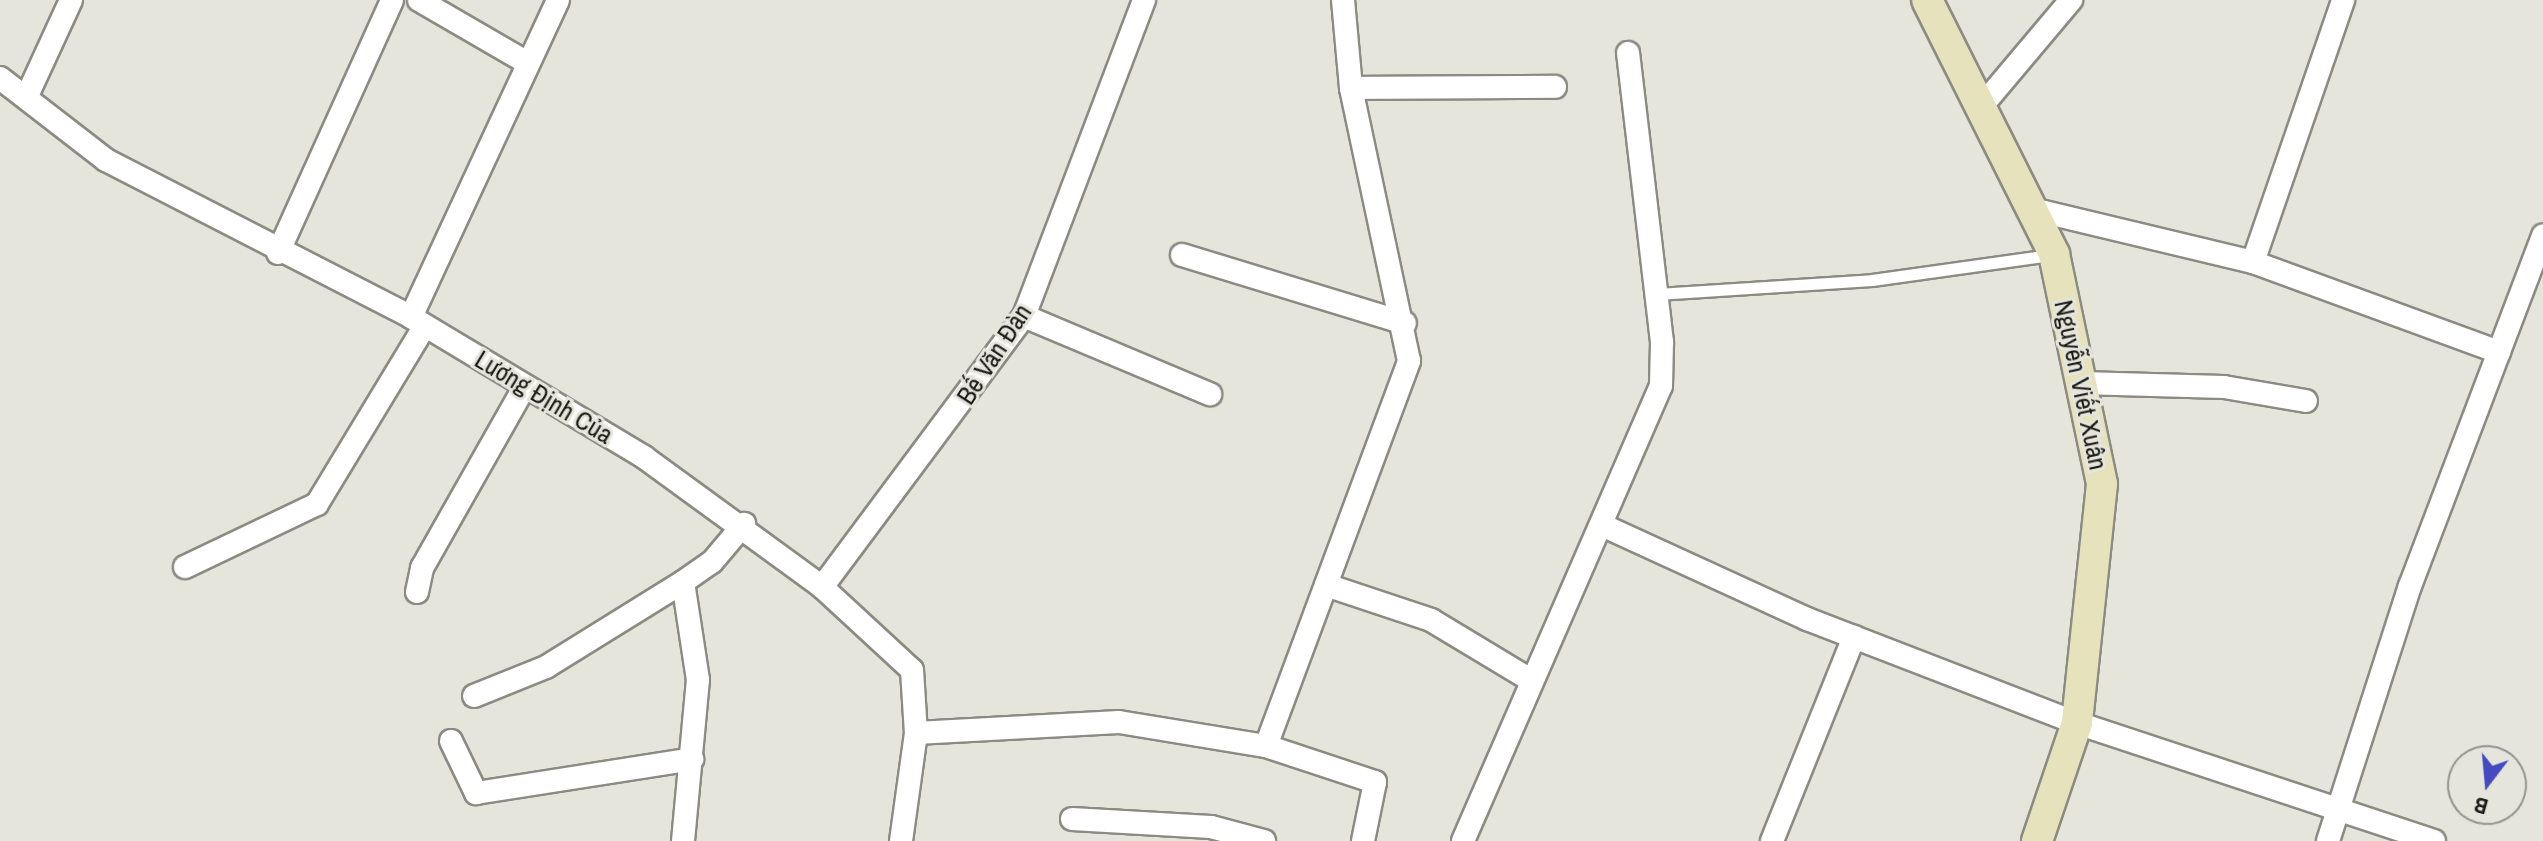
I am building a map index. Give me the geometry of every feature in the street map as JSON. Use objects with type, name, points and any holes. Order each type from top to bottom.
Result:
[{"type":"street","points":[[26,98],[71,0]]},
{"type":"street","points":[[278,253],[392,0]]},
{"type":"street","points":[[419,0],[526,62]]},
{"type":"street","points":[[185,567],[317,504],[418,322],[526,62],[558,0]]},
{"type":"street","points":[[1266,746],[1405,379],[1405,323],[1351,88],[1343,0]]},
{"type":"street","name":"Nguyễn Viết Xuân","points":[[1927,0],[2054,254],[2102,484],[2077,723],[2037,841]]},
{"type":"street","points":[[1981,107],[2071,0]]},
{"type":"street","points":[[2253,262],[2343,0]]},
{"type":"street","name":"Bế Văn Đàn","points":[[822,587],[1024,316],[1138,2]]},
{"type":"street","points":[[1463,841],[1661,386],[1657,294],[1628,53]]},
{"type":"street","name":"Lương Định Của","points":[[0,78],[106,160],[278,253],[418,322],[525,386],[744,524],[822,587],[907,662],[916,733],[901,841]]},
{"type":"street","points":[[1351,88],[1555,87]]},
{"type":"street","points":[[2032,209],[2253,262],[2499,352]]},
{"type":"street","points":[[2328,841],[2410,586],[2543,235]]},
{"type":"street","points":[[1182,255],[1405,323]]},
{"type":"street","points":[[1024,316],[1210,394]]},
{"type":"street","points":[[2081,383],[2224,387],[2306,401]]},
{"type":"street","points":[[417,592],[422,568],[525,386]]},
{"type":"street","points":[[474,696],[546,667],[683,582],[712,562],[744,524]]},
{"type":"street","points":[[1602,525],[1854,637],[2077,723],[2434,841]]},
{"type":"street","points":[[683,582],[697,655],[692,759],[683,841]]},
{"type":"street","points":[[1326,585],[1431,620],[1532,681]]},
{"type":"street","points":[[1772,841],[1854,637]]},
{"type":"street","points":[[916,733],[1119,722],[1266,746],[1375,782],[1363,841]]},
{"type":"street","points":[[451,741],[476,793],[692,759]]},
{"type":"street","points":[[1072,819],[1211,827],[1264,841]]},
{"type":"lane","points":[[1657,294],[1872,280],[2054,254]]}]
